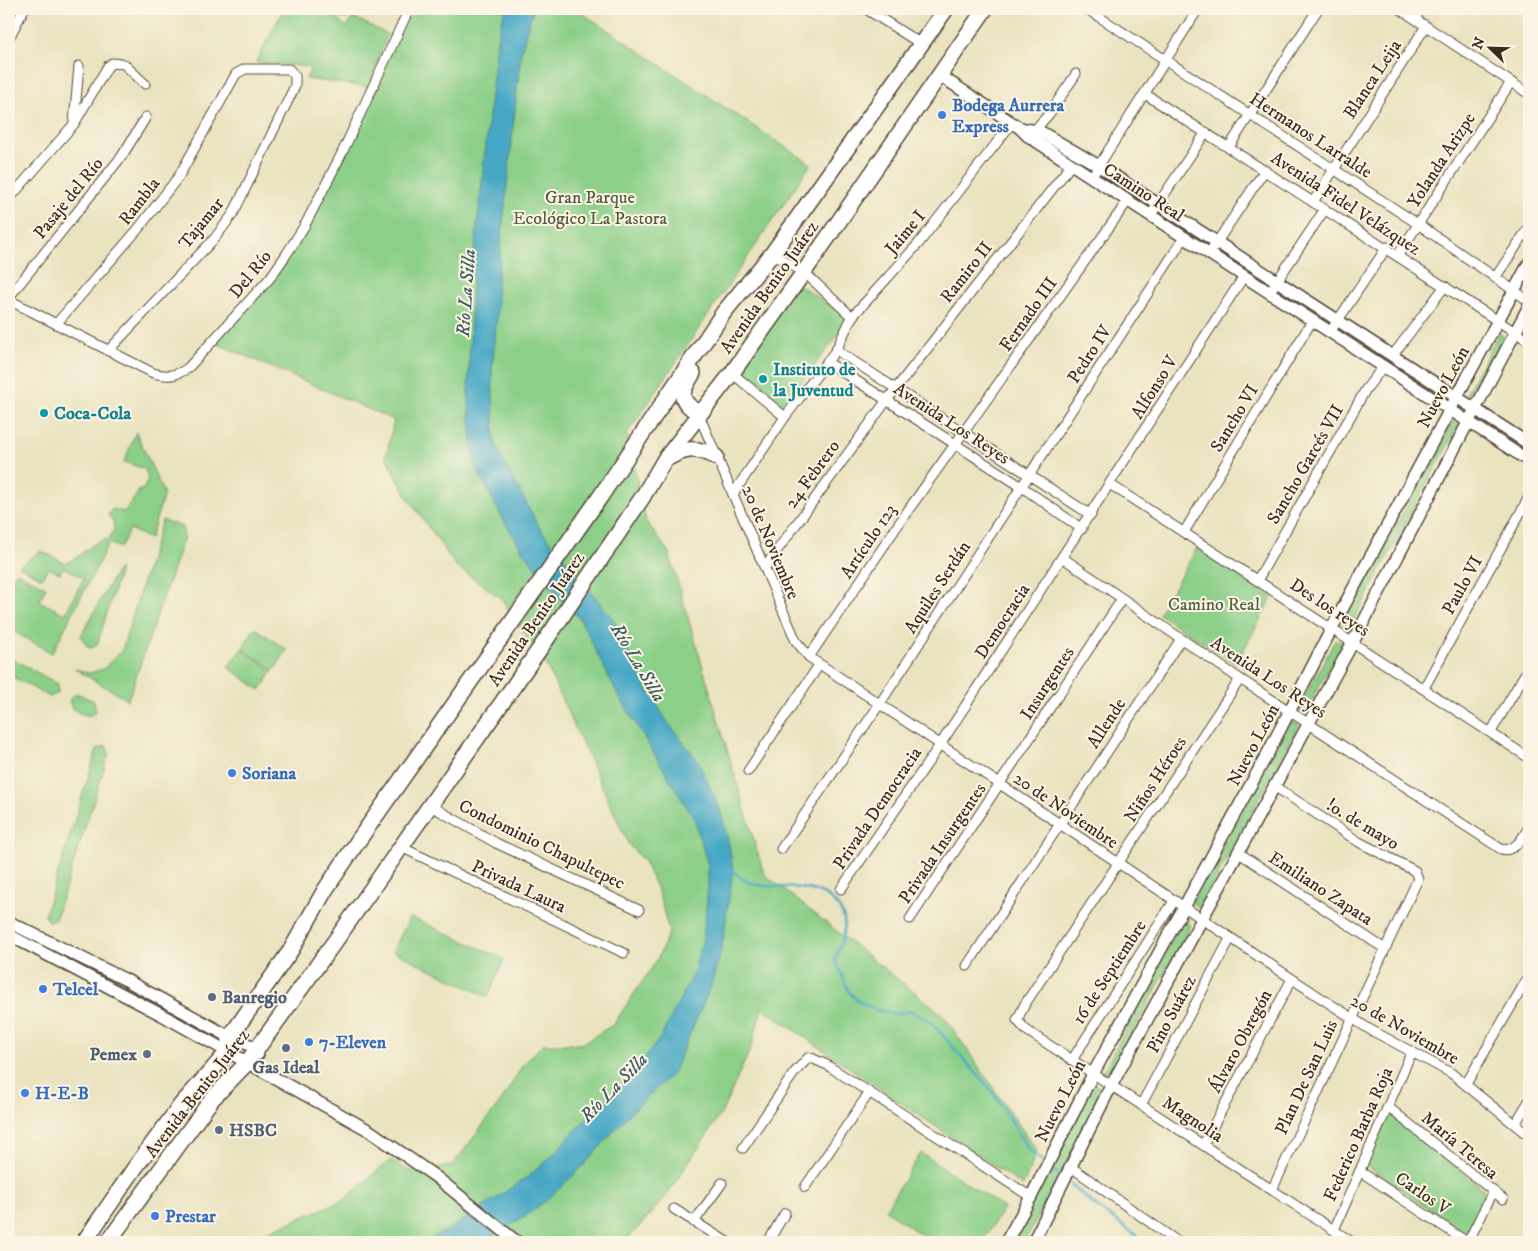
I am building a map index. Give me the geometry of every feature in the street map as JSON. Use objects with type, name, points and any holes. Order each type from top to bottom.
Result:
[{"type":"main road","name":"Avenida Benito Juárez","points":[[84,1242],[181,1105],[227,1053],[230,1037],[291,950],[341,867],[598,500],[724,312],[772,254],[946,9]]},
{"type":"main road","name":"Avenida Benito Juárez","points":[[108,1242],[212,1098],[252,1066],[257,1048],[430,806],[548,636],[665,459],[698,413],[732,372],[804,272],[985,9]]},
{"type":"main road","points":[[698,413],[685,404],[683,394],[688,380],[724,312]]},
{"type":"main road","points":[[665,459],[683,450],[695,448],[716,457]]},
{"type":"street","points":[[9,38],[24,9]]},
{"type":"street","points":[[333,9],[341,9]]},
{"type":"street","name":"Del Río","points":[[9,298],[153,373],[164,376],[177,376],[200,356],[270,278],[305,225],[334,169],[409,9]]},
{"type":"street","points":[[866,9],[921,44]]},
{"type":"street","name":"Hermanos Larralde","points":[[1087,9],[1097,12],[1165,62],[1418,224],[1529,301]]},
{"type":"street","points":[[1091,178],[1198,9]]},
{"type":"street","points":[[1229,147],[1318,9]]},
{"type":"street","points":[[1400,9],[1529,94]]},
{"type":"street","points":[[1415,18],[1421,9]]},
{"type":"street","name":"Blanca Leija","points":[[1313,202],[1426,26]]},
{"type":"street","points":[[9,199],[74,124],[108,66],[112,63],[124,64],[145,84]]},
{"type":"street","points":[[74,124],[79,66]]},
{"type":"street","name":"Tajamar","points":[[108,351],[214,239],[233,214],[295,86],[295,76],[289,70],[244,69],[236,74],[229,84]]},
{"type":"street","points":[[1032,133],[1076,74]]},
{"type":"street","name":"Camino Real","points":[[939,75],[1016,125],[1099,166],[1529,444]]},
{"type":"street","name":"Yolanda Arizpe","points":[[1398,255],[1511,82]]},
{"type":"street","name":"Rambla","points":[[56,324],[139,228],[179,176],[229,84]]},
{"type":"street","name":"Avenida Fidel Velázquez","points":[[1145,94],[1529,341]]},
{"type":"street","name":"Pasaje del Río","points":[[9,298],[122,156],[146,117]]},
{"type":"street","name":"Jaime I","points":[[733,494],[785,418],[836,350],[852,318],[919,243],[1016,125]]},
{"type":"street","points":[[1150,216],[1206,132]]},
{"type":"street","name":"Camino Real","points":[[1032,133],[1071,165],[1127,202],[1529,461]]},
{"type":"street","name":"Ramiro II","points":[[887,400],[1071,165]]},
{"type":"street","points":[[1209,254],[1265,170]]},
{"type":"street","name":"Fernado III","points":[[955,444],[1127,202]]},
{"type":"street","points":[[1269,293],[1325,209]]},
{"type":"street","points":[[1495,278],[1529,227]]},
{"type":"street","name":"Pedro IV","points":[[1022,487],[1184,238]]},
{"type":"street","points":[[1330,332],[1387,248]]},
{"type":"street","points":[[772,254],[804,272],[852,318]]},
{"type":"street","name":"Nuevo León","points":[[1006,1242],[1031,1198],[1093,1074],[1291,710],[1332,628],[1458,398],[1529,263]]},
{"type":"street","name":"Alfonso V","points":[[1091,515],[1244,276]]},
{"type":"street","points":[[1393,355],[1445,286]]},
{"type":"street","points":[[1034,1242],[1110,1086],[1353,642],[1529,306]]},
{"type":"street","name":"Sancho VI","points":[[1184,532],[1312,321]]},
{"type":"street","name":"Avenida Los Reyes","points":[[836,350],[1091,515]]},
{"type":"street","name":"Avenida Los Reyes","points":[[827,362],[1022,487],[1082,529]]},
{"type":"street","name":"Sancho Garcés VII","points":[[1258,579],[1366,389],[1383,367]]},
{"type":"street","points":[[732,372],[785,418]]},
{"type":"street","name":"24 Febrero","points":[[765,567],[887,400]]},
{"type":"street","name":"20 de Noviembre","points":[[698,413],[796,641],[809,657],[1230,939],[1352,1017],[1466,1084],[1529,1136]]},
{"type":"street","name":"Artículo 123","points":[[809,657],[955,444]]},
{"type":"street","name":"Des los reyes","points":[[1111,485],[1258,579],[1529,758]]},
{"type":"street","name":"Aquiles Serdán","points":[[781,849],[879,705],[1022,487]]},
{"type":"street","name":"Paulo VI","points":[[1424,688],[1529,497]]},
{"type":"street","name":"Democracia","points":[[940,746],[1091,515]]},
{"type":"street","name":"Avenida Los Reyes","points":[[1063,558],[1240,679],[1291,710],[1488,842],[1502,850],[1510,850],[1529,827]]},
{"type":"street","name":"Insurgentes","points":[[1000,785],[1122,599]]},
{"type":"street","name":"Allende","points":[[967,966],[997,917],[1181,638]]},
{"type":"street","points":[[748,771],[819,665]]},
{"type":"street","points":[[1492,732],[1529,667]]},
{"type":"street","name":"Niños Héroes","points":[[1018,1024],[1018,1016],[1025,1004],[1240,679]]},
{"type":"street","name":"Privada Democracia","points":[[841,889],[940,746]]},
{"type":"street","name":"Privada Insurgentes","points":[[910,919],[1000,785]]},
{"type":"street","name":"!o. de mayo","points":[[1274,786],[1359,842],[1415,871],[1418,878],[1411,897]]},
{"type":"street","name":"Condominio Chapultepec","points":[[430,806],[496,843],[639,910]]},
{"type":"street","name":"Privada Laura","points":[[401,847],[624,953]]},
{"type":"street","name":"Emiliano Zapata","points":[[1239,853],[1385,949]]},
{"type":"street","name":"Plan De San Luis","points":[[1272,1190],[1352,1017],[1411,897]]},
{"type":"street","name":"16 de Septiembre","points":[[1072,1060],[1174,901]]},
{"type":"street","points":[[9,922],[126,980],[230,1037],[257,1048]]},
{"type":"street","points":[[9,935],[162,1016],[392,1145],[450,1188],[517,1242]]},
{"type":"street","name":"Pino Suárez","points":[[1141,1105],[1230,939]]},
{"type":"street","points":[[1466,1084],[1529,976]]},
{"type":"street","name":"Álvaro Obregón","points":[[1204,1145],[1292,979]]},
{"type":"street","name":"Magnolia","points":[[1018,1024],[1110,1086],[1352,1242]]},
{"type":"street","name":"Federico Barba Roja","points":[[1334,1230],[1361,1172],[1412,1051]]},
{"type":"street","points":[[743,1148],[794,1073],[809,1057],[827,1065],[1031,1198]]},
{"type":"street","points":[[805,1187],[869,1093]]},
{"type":"street","points":[[1515,1124],[1529,1101]]},
{"type":"street","name":"María Teresa","points":[[1388,1107],[1493,1192],[1468,1242]]},
{"type":"street","points":[[1071,1167],[1178,1242]]},
{"type":"street","name":"Carlos V","points":[[1361,1172],[1468,1242]]},
{"type":"street","points":[[694,1222],[722,1183]]},
{"type":"street","points":[[1493,1192],[1503,1200]]},
{"type":"street","points":[[674,1209],[727,1242]]},
{"type":"street","points":[[768,1242],[784,1213]]},
{"type":"green space","points":[[284,9],[323,9],[347,27],[353,17],[387,34],[369,87],[306,79],[311,67],[256,62]]},
{"type":"green space","name":"Gran Parque Ecológico La Pastora","points":[[409,9],[584,9],[582,13],[811,164],[627,434],[646,521],[669,553],[764,874],[943,1015],[1037,1151],[1023,1186],[762,1008],[751,1048],[722,1112],[665,1198],[625,1242],[243,1242],[344,1200],[390,1160],[409,1171],[452,1166],[504,1097],[522,1066],[543,1044],[581,1044],[613,1025],[657,960],[669,932],[659,894],[645,863],[628,843],[547,667],[501,598],[456,566],[408,498],[386,457],[394,420],[213,342],[270,278],[305,225]]},
{"type":"green space","points":[[798,284],[845,316],[846,325],[786,402],[775,404],[733,372]]},
{"type":"green space","points":[[1499,333],[1504,337],[1473,399],[1466,394]]},
{"type":"green space","points":[[1453,420],[1459,424],[1349,629],[1343,626],[1352,607]]},
{"type":"green space","points":[[136,432],[164,494],[150,539],[130,529],[120,548],[109,543],[52,653],[9,629],[9,585],[16,572],[46,587],[39,601],[65,614],[84,578],[63,567],[60,573],[48,568],[42,578],[19,566],[41,551],[65,563],[71,561],[97,542],[109,539],[114,529],[113,520],[108,516],[112,509],[125,512],[139,490],[143,490],[148,479],[145,469],[124,462]]},
{"type":"green space","points":[[162,520],[182,527],[184,537],[128,700],[75,669],[90,673],[103,669],[122,650]]},
{"type":"green space","name":"Camino Real","points":[[1197,548],[1272,597],[1236,664],[1159,614]]},
{"type":"green space","points":[[117,570],[120,570],[97,645],[91,648],[87,646],[81,636]]},
{"type":"green space","points":[[255,628],[287,650],[274,670],[242,648]]},
{"type":"green space","points":[[1336,639],[1343,643],[1304,713],[1298,709]]},
{"type":"green space","points":[[241,649],[273,671],[260,690],[228,667]]},
{"type":"green space","points":[[9,657],[58,684],[58,693],[50,697],[9,675]]},
{"type":"green space","points":[[76,693],[94,701],[96,712],[87,715],[72,709],[69,700]]},
{"type":"green space","points":[[1291,721],[1299,725],[1200,908],[1192,903]]},
{"type":"green space","points":[[106,746],[109,753],[55,920],[48,921],[45,914],[97,749]]},
{"type":"green space","points":[[410,917],[504,959],[488,997],[393,951]]},
{"type":"green space","points":[[1183,920],[1191,925],[1108,1077],[1102,1074]]},
{"type":"green space","points":[[1095,1085],[1105,1090],[1024,1242],[1009,1242]]},
{"type":"green space","points":[[1393,1116],[1486,1192],[1486,1197],[1467,1230],[1462,1231],[1368,1167],[1367,1160],[1386,1117]]},
{"type":"green space","points":[[921,1153],[1004,1208],[982,1242],[932,1242],[885,1210]]},
{"type":"water","points":[[505,9],[535,9],[530,19],[521,51],[497,283],[497,314],[492,373],[495,441],[539,527],[613,619],[638,674],[668,723],[698,761],[722,815],[733,870],[722,947],[711,986],[673,1073],[627,1116],[581,1168],[547,1200],[524,1217],[481,1242],[425,1242],[455,1226],[529,1176],[551,1157],[583,1122],[627,1081],[661,1037],[693,974],[703,939],[708,888],[708,865],[694,819],[617,693],[579,617],[569,610],[523,551],[504,521],[478,471],[473,454],[468,392],[473,265],[497,39]]},
{"type":"waterway","points":[[731,870],[754,884],[808,889],[819,892],[837,905],[844,918],[845,925],[841,945],[835,959],[849,992],[858,1001],[876,1010],[895,1014],[911,1011],[930,1021],[992,1091],[1029,1150],[1044,1162]]},
{"type":"waterway","points":[[1050,1167],[1058,1174]]},
{"type":"waterway","points":[[1071,1185],[1098,1208],[1146,1242]]},
{"type":"place","name":"Bodega Aurrera Express","points":[[942,115]]},
{"type":"place","name":"Instituto de la Juventud","points":[[763,379]]},
{"type":"place","name":"Coca-Cola","points":[[44,413]]},
{"type":"place","name":"Soriana","points":[[232,773]]},
{"type":"place","name":"Telcel","points":[[43,989]]},
{"type":"place","name":"Banregio","points":[[212,997]]},
{"type":"place","name":"7-Eleven","points":[[309,1042]]},
{"type":"place","name":"Gas Ideal","points":[[286,1048]]},
{"type":"place","name":"Pemex","points":[[147,1054]]},
{"type":"place","name":"H-E-B","points":[[25,1093]]},
{"type":"place","name":"HSBC","points":[[219,1130]]},
{"type":"place","name":"Prestar","points":[[155,1216]]},
{"type":"water label","name":"Río La Silla","points":[[465,293]]},
{"type":"water label","name":"Río La Silla","points":[[639,662]]},
{"type":"water label","name":"Río La Silla","points":[[613,1087]]}]
